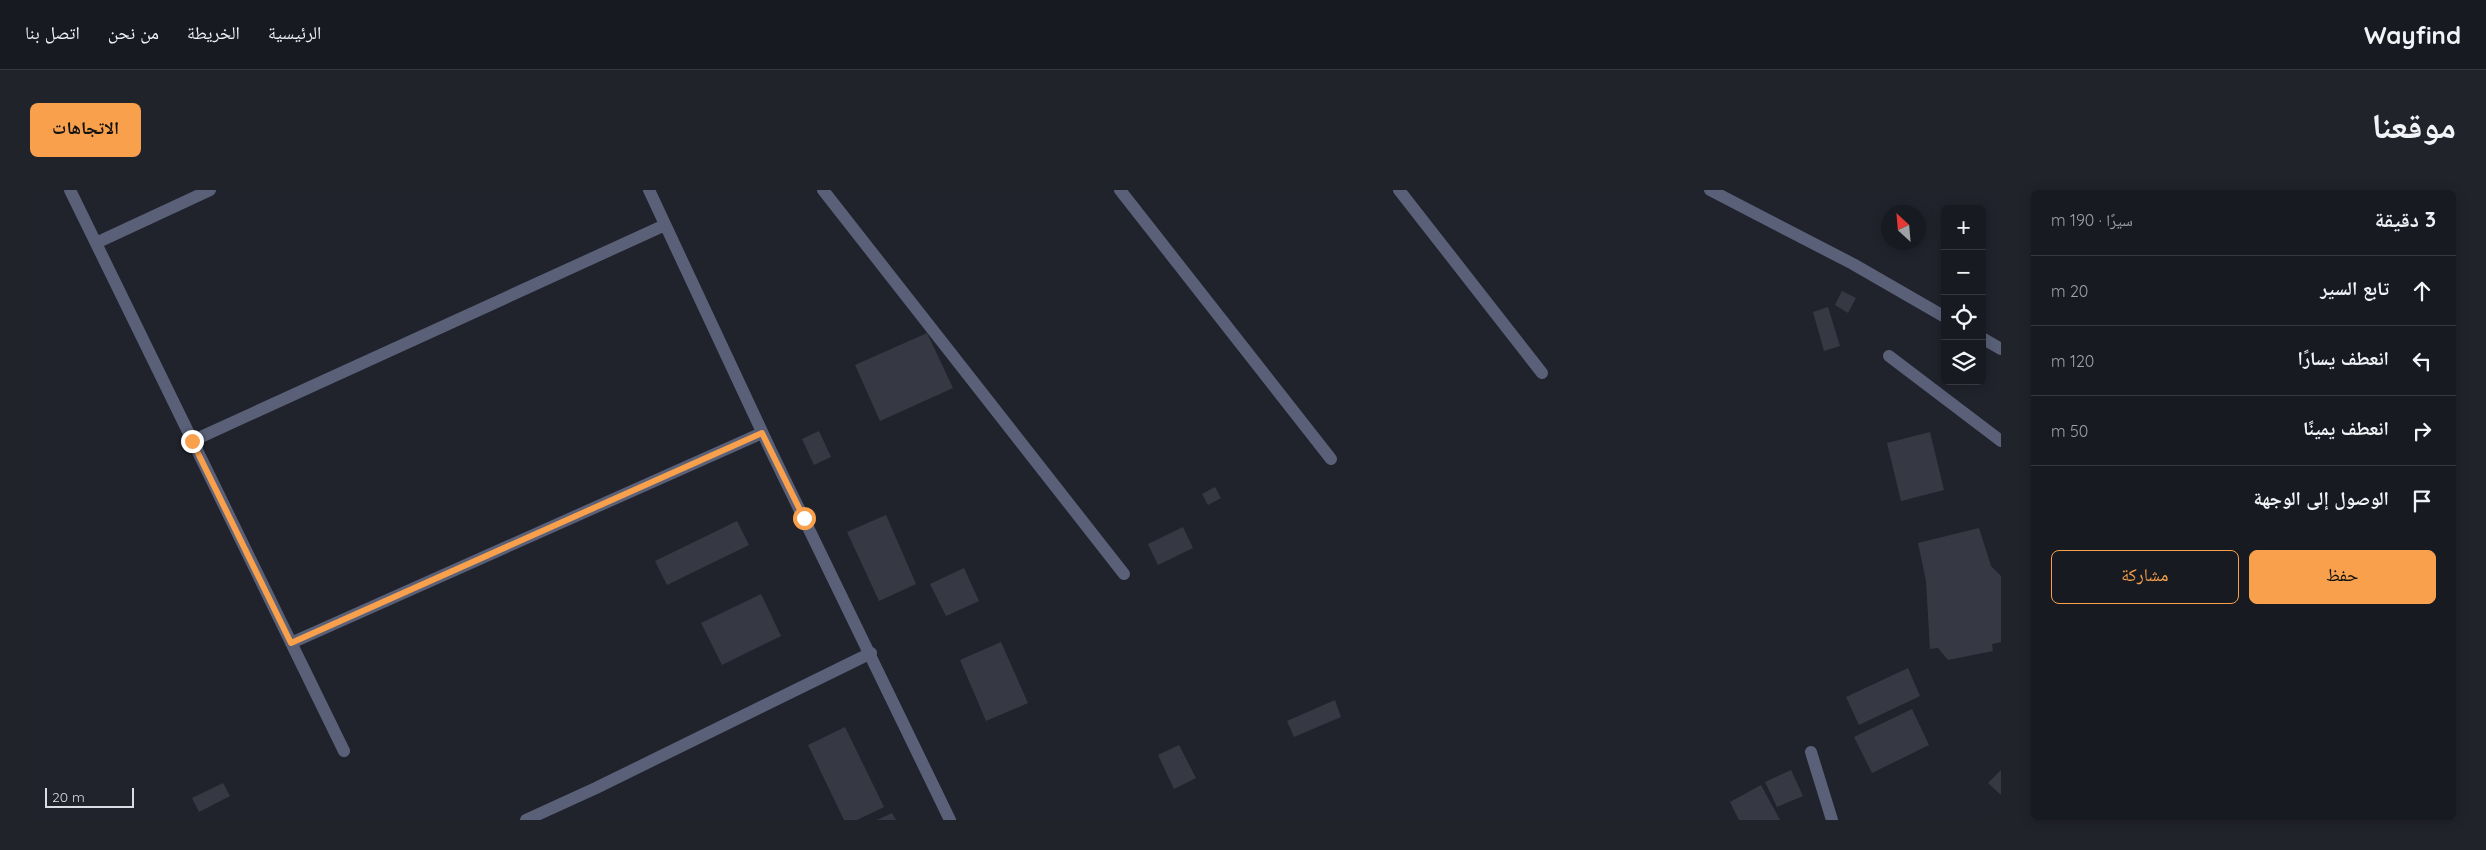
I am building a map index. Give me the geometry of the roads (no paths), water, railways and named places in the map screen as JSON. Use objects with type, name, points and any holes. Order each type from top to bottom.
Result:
[{"type":"street","points":[[70,190],[344,751]]},
{"type":"street","points":[[96,243],[210,190]]},
{"type":"street","points":[[649,190],[762,433],[871,653],[950,820]]},
{"type":"street","points":[[823,190],[1124,574]]},
{"type":"street","points":[[1120,190],[1331,459]]},
{"type":"street","points":[[1399,190],[1542,373]]},
{"type":"street","points":[[1710,190],[1853,264],[1941,315]]},
{"type":"street","points":[[192,441],[665,225]]},
{"type":"street","points":[[1985,340],[2001,349]]},
{"type":"street","points":[[1889,356],[2001,441]]},
{"type":"street","points":[[291,643],[762,433]]},
{"type":"street","points":[[526,820],[596,788],[871,653]]},
{"type":"street","points":[[1810,752],[1832,820]]}]
